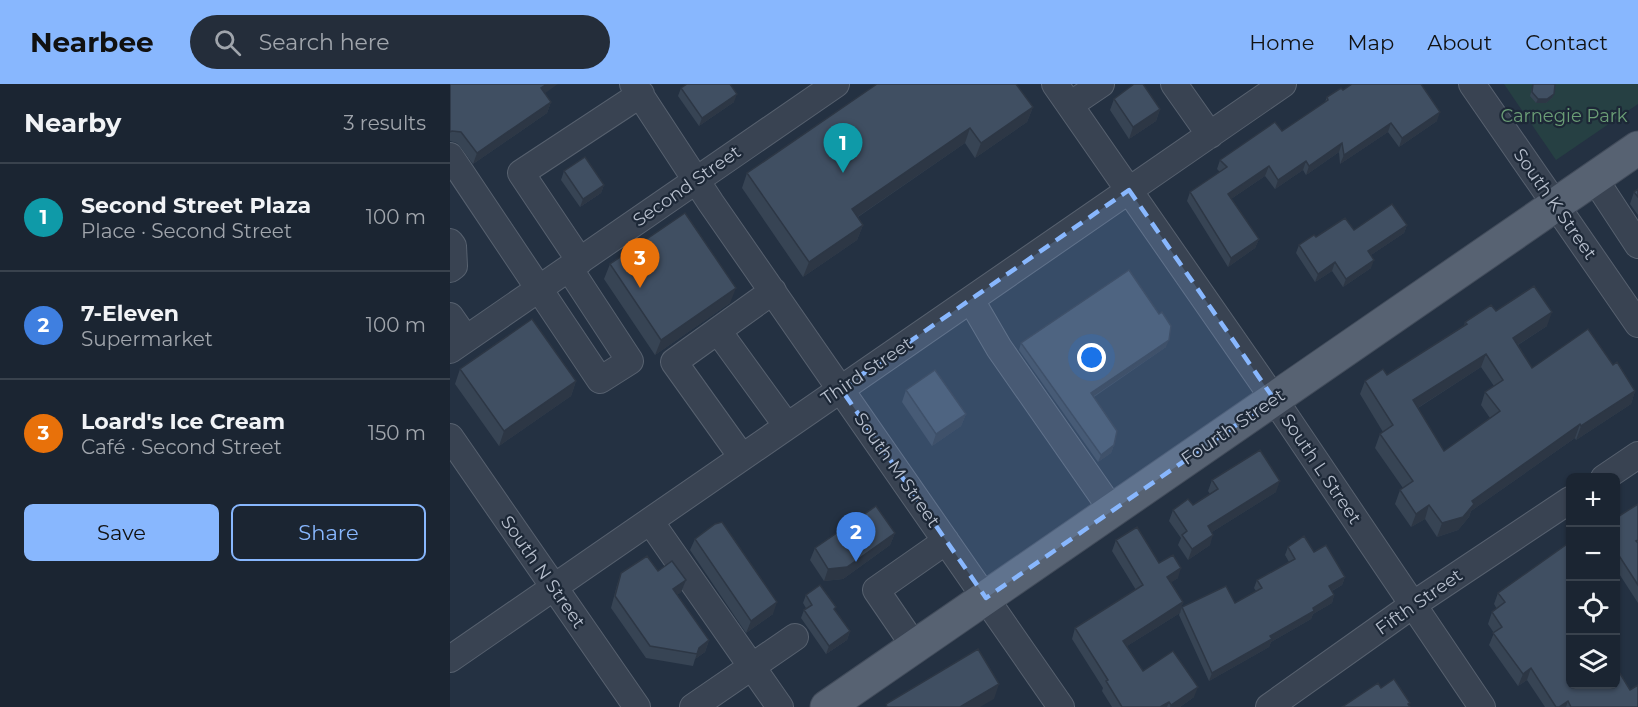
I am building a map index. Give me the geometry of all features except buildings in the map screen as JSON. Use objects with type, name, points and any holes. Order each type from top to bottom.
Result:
[{"type":"main road","name":"Fourth Street","points":[[829,706],[1638,148]]},
{"type":"street","name":"Second Street","points":[[458,345],[836,84]]},
{"type":"street","name":"South L Street","points":[[1055,84],[1274,399],[1482,707]]},
{"type":"street","points":[[1070,105],[1101,84]]},
{"type":"street","points":[[1174,84],[1210,135]]},
{"type":"street","name":"Third Street","points":[[450,659],[1283,84]]},
{"type":"street","name":"South K Street","points":[[1472,84],[1637,320]]},
{"type":"street","name":"South M Street","points":[[637,89],[696,180],[1061,707]]},
{"type":"street","points":[[450,156],[600,380],[630,362],[521,174],[637,89]]},
{"type":"street","points":[[1594,178],[1638,245]]},
{"type":"street","points":[[450,242],[453,246],[454,266],[450,269]]},
{"type":"street","points":[[742,457],[674,362],[773,291]]},
{"type":"street","points":[[971,300],[999,348],[1112,510]]},
{"type":"street","points":[[450,316],[458,345]]},
{"type":"street","points":[[718,331],[787,426]]},
{"type":"street","name":"South N Street","points":[[450,437],[637,707]]},
{"type":"street","points":[[1610,473],[1638,455]]},
{"type":"street","name":"Fifth Street","points":[[1269,707],[1414,604],[1566,503]]},
{"type":"street","points":[[650,521],[780,707]]},
{"type":"street","points":[[915,646],[876,590],[946,541]]},
{"type":"street","points":[[693,707],[795,637]]},
{"type":"highlighted area","points":[[1129,190],[1274,399],[986,598],[841,389]]},
{"type":"green space","name":"Carnegie Park","points":[[1504,84],[1638,84],[1638,104],[1556,160]]},
{"type":"place","name":"Second Street Plaza","points":[[843,173]]},
{"type":"place","name":"Loard's Ice Cream","points":[[640,288]]},
{"type":"place","name":"7-Eleven","points":[[856,562]]}]
